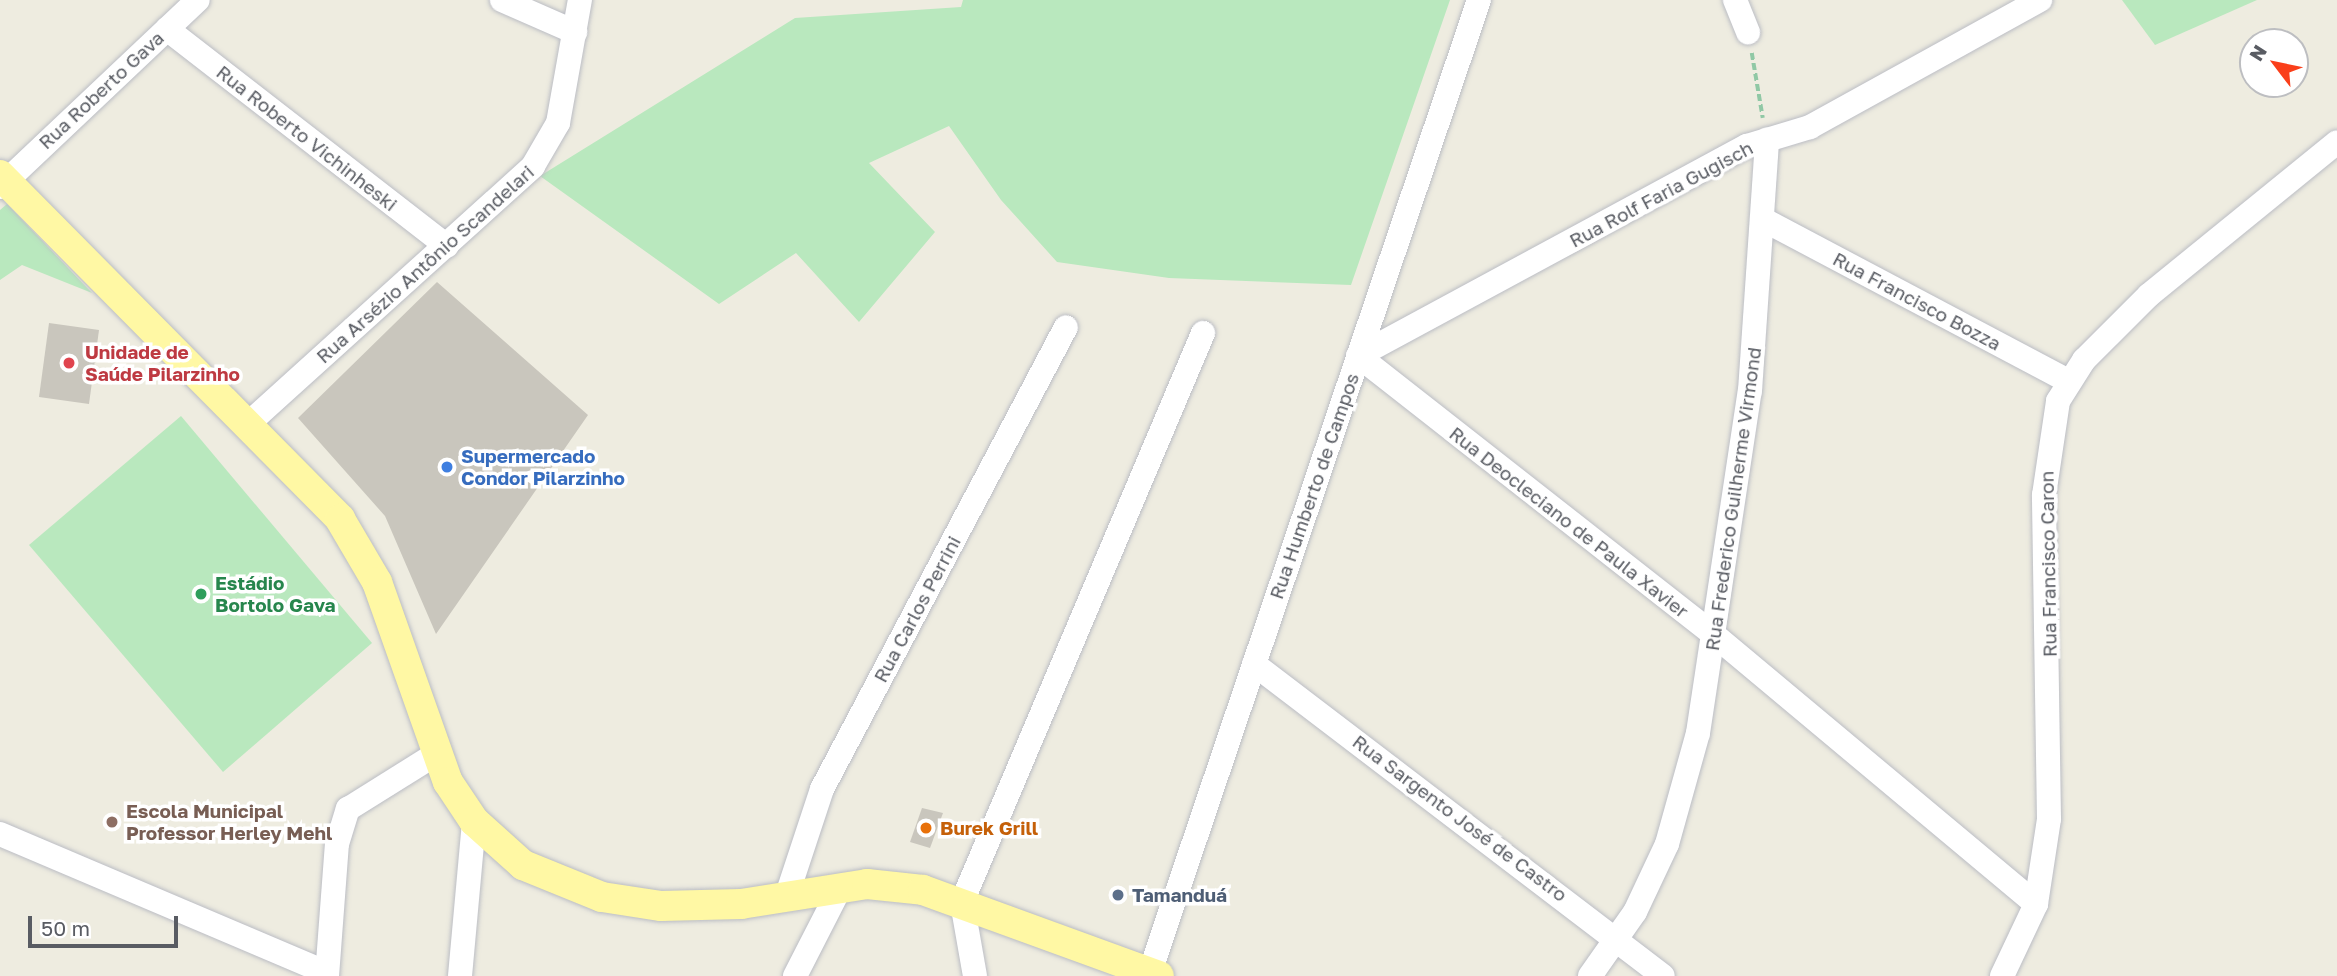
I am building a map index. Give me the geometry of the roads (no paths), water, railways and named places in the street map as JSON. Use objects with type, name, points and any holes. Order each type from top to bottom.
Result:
[{"type":"main road","points":[[1,181],[249,423],[333,511],[360,551],[393,623],[436,754],[474,821],[523,865],[602,897],[703,907],[786,898],[840,888],[893,885],[962,902],[1154,974]]},
{"type":"street","name":"Rua Roberto Gava","points":[[1,181],[198,0]]},
{"type":"street","points":[[502,0],[575,32]]},
{"type":"street","name":"Rua Arsézio Antônio Scandelari","points":[[249,423],[515,186],[546,147],[558,124],[580,0]]},
{"type":"street","name":"Rua Humberto de Campos","points":[[1154,974],[1254,664],[1479,0]]},
{"type":"street","points":[[1735,0],[1748,32]]},
{"type":"street","name":"Rua Rolf Faria Gugisch","points":[[1358,356],[1768,140],[1810,127],[2040,0]]},
{"type":"street","name":"Rua Roberto Vichinheski","points":[[167,29],[447,246]]},
{"type":"street","name":"Rua Frederico Guilherme Virmond","points":[[1590,976],[1618,938],[1679,811],[1713,634],[1750,391],[1766,221],[1768,140]]},
{"type":"street","name":"Rua Francisco Caron","points":[[2002,976],[2036,904],[2052,769],[2045,458],[2068,381],[2149,295],[2337,142]]},
{"type":"street","name":"Rua Francisco Bozza","points":[[1766,221],[2068,381]]},
{"type":"street","name":"Rua Carlos Perrini","points":[[786,898],[822,789],[1066,327]]},
{"type":"street","points":[[975,976],[962,902],[1203,333]]},
{"type":"street","name":"Rua Deocleciano de Paula Xavier","points":[[1358,356],[1713,634],[2036,904]]},
{"type":"street","name":"Rua Sargento José de Castro","points":[[1254,664],[1618,938],[1663,976]]},
{"type":"street","points":[[0,834],[327,974],[337,844],[348,809],[436,754]]},
{"type":"street","points":[[460,976],[474,821]]},
{"type":"street","points":[[795,976],[840,888]]},
{"type":"place","name":"Unidade de Saúde Pilarzinho","points":[[69,363]]},
{"type":"place","name":"Supermercado Condor Pilarzinho","points":[[447,467]]},
{"type":"place","name":"Estádio Bortolo Gava","points":[[201,594]]},
{"type":"place","name":"Escola Municipal Professor Herley Mehl","points":[[112,822]]},
{"type":"place","name":"Burek Grill","points":[[926,828]]},
{"type":"place","name":"Tamanduá","points":[[1118,895]]}]
